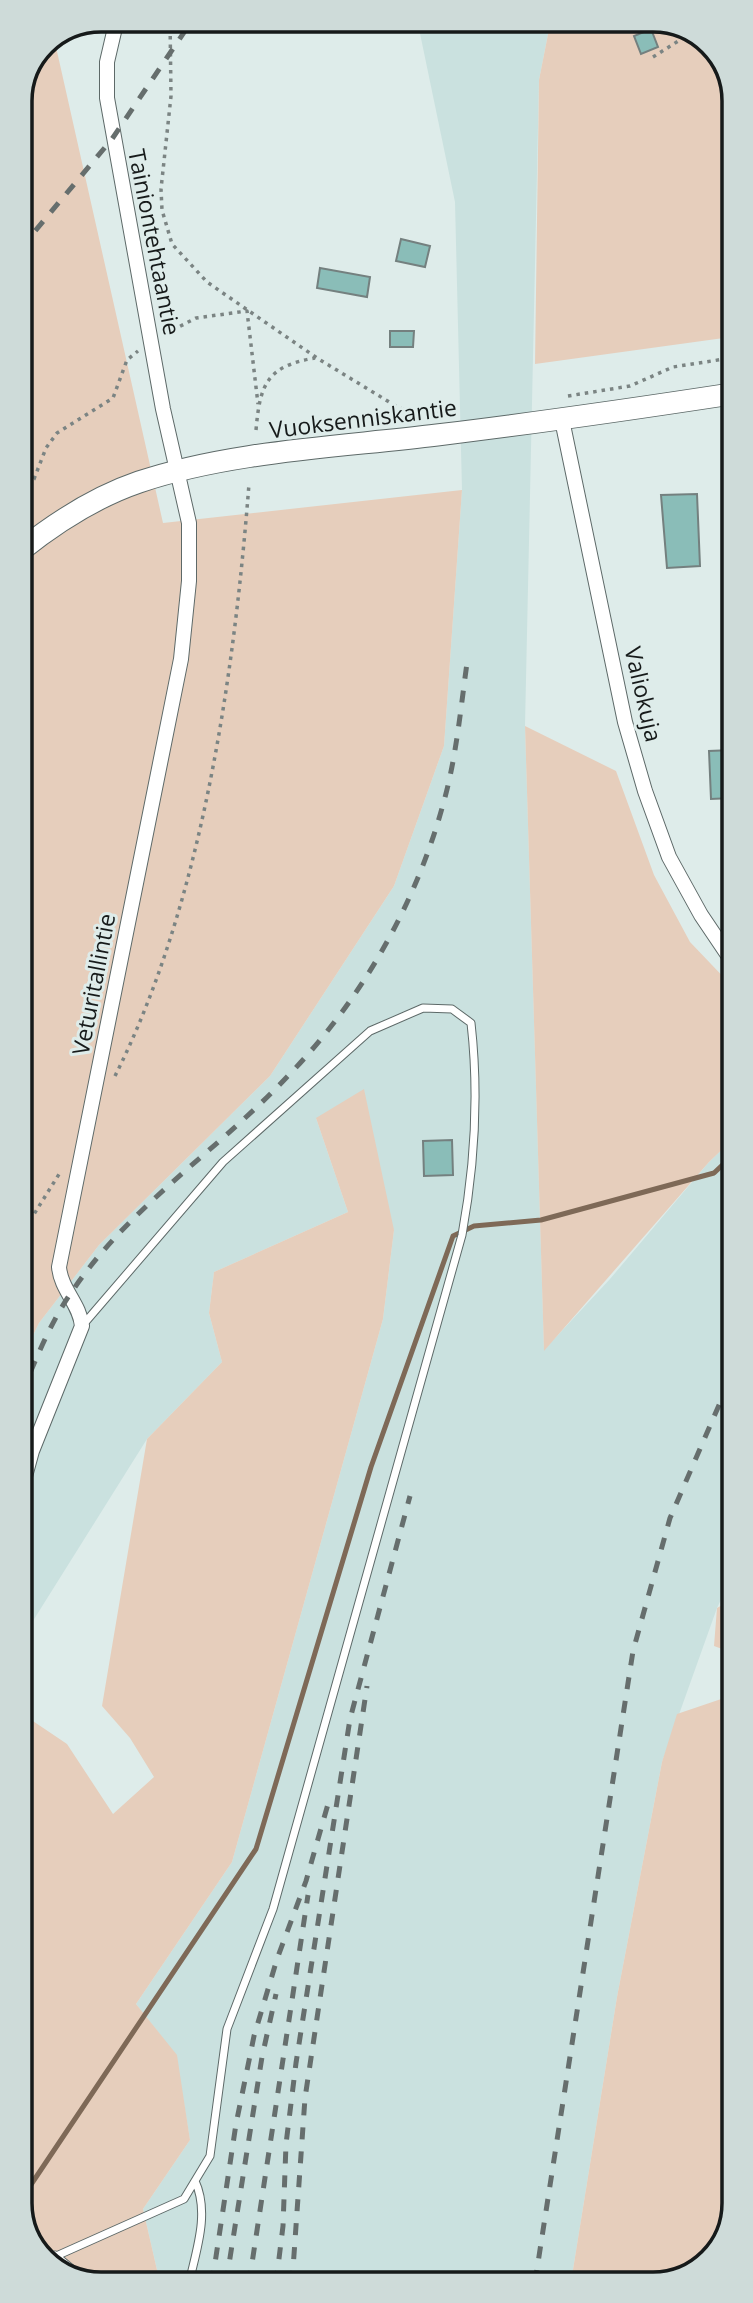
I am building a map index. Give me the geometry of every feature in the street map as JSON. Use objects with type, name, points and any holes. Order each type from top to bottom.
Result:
[{"type":"street","name":"Tainiontehtaantie","points":[[114,32],[107,62],[107,98],[150,342],[178,471]]},
{"type":"street","name":"Vuoksenniskantie","points":[[32,541],[83,508],[137,483],[178,471],[446,423],[513,426],[722,396]]},
{"type":"street","name":"Valiokuja","points":[[562,420],[625,722],[645,791],[669,857],[701,915],[722,946]]},
{"type":"street","name":"Veturitallintie","points":[[82,1326],[81,1312],[60,1280],[59,1267],[181,659],[190,581],[189,523],[178,471]]},
{"type":"street","points":[[32,1451],[82,1326]]},
{"type":"lane","points":[[56,2255],[184,2199],[210,2156],[227,2029],[273,1909],[462,1235],[472,1180],[477,1078],[471,1023],[452,1009],[423,1008],[370,1031],[223,1162],[82,1326]]},
{"type":"lane","points":[[192,2271],[201,2229],[201,2194],[195,2181]]},
{"type":"path","points":[[170,32],[171,96],[161,189],[165,227],[172,244],[207,282],[317,358],[399,408],[446,423]]},
{"type":"path","points":[[653,57],[682,39]]},
{"type":"path","points":[[32,480],[46,448],[57,433],[113,398],[127,360],[150,342],[197,318],[247,312]]},
{"type":"path","points":[[247,312],[258,404],[256,430]]},
{"type":"path","points":[[258,404],[267,379],[279,367],[317,358]]},
{"type":"path","points":[[555,398],[630,386],[673,367],[722,360]]},
{"type":"path","points":[[113,1080],[134,1039],[161,963],[203,812],[235,622],[249,484]]},
{"type":"path","points":[[32,1218],[66,1164]]},
{"type":"shaded area","points":[[420,32],[548,32],[539,80],[525,726],[544,1350],[610,1279],[722,1150],[722,1597],[662,1762],[617,1997],[573,2272],[157,2271],[143,2209],[190,2140],[176,2055],[136,2004],[232,1862],[383,1319],[394,1230],[316,1118],[348,1212],[214,1272],[209,1313],[222,1362],[147,1439],[32,1622],[32,1337],[39,1323],[99,1245],[270,1076],[394,886],[444,746],[462,490],[455,202]]},
{"type":"shaded area","points":[[548,32],[666,33],[695,46],[710,62],[719,83],[722,100],[722,338],[535,364],[539,80]]},
{"type":"shaded area","points":[[56,48],[163,523],[462,490],[444,746],[394,886],[270,1076],[99,1245],[39,1323],[32,1337],[32,100],[37,74],[43,62]]},
{"type":"shaded area","points":[[525,726],[616,771],[654,875],[690,942],[722,976],[722,1150],[544,1351]]},
{"type":"shaded area","points":[[364,1089],[394,1230],[383,1319],[232,1862],[136,2004],[177,2055],[190,2140],[143,2209],[157,2271],[87,2270],[66,2262],[49,2248],[37,2229],[32,2212],[32,1720],[67,1744],[113,1814],[154,1777],[130,1738],[102,1706],[147,1439],[222,1362],[209,1313],[214,1272],[348,1212],[316,1118]]},
{"type":"shaded area","points":[[722,1605],[722,1649],[714,1646],[717,1608]]},
{"type":"shaded area","points":[[722,1699],[720,2216],[707,2245],[691,2260],[670,2269],[652,2272],[573,2272],[617,1997],[662,1762],[677,1714]]},
{"type":"building","points":[[652,32],[658,47],[641,54],[634,36]]},
{"type":"building","points":[[401,239],[430,246],[425,267],[396,261]]},
{"type":"building","points":[[320,268],[370,277],[367,297],[317,288]]},
{"type":"building","points":[[390,331],[414,331],[413,347],[390,347]]},
{"type":"building","points":[[697,494],[700,566],[667,568],[661,495]]},
{"type":"building","points":[[722,750],[722,798],[711,799],[709,751]]},
{"type":"building","points":[[452,1140],[453,1175],[424,1176],[423,1141]]},
{"type":"waterway","points":[[32,2183],[256,1849],[371,1467],[453,1236],[474,1226],[541,1220],[714,1173],[722,1165]]},
{"type":"railway","points":[[32,235],[112,139],[184,32]]},
{"type":"railway","points":[[32,1368],[58,1314],[96,1260],[147,1205],[286,1078],[338,1017],[383,950],[418,877],[444,801],[468,656]]},
{"type":"railway","points":[[537,2272],[633,1651],[670,1518],[722,1398]]},
{"type":"railway","points":[[277,2271],[283,2226],[286,2144],[296,2063],[350,1719],[410,1496]]},
{"type":"railway","points":[[293,2271],[305,2098],[367,1686]]},
{"type":"railway","points":[[214,2271],[236,2124],[254,2036],[277,1959],[306,1881],[328,1804]]},
{"type":"railway","points":[[251,2271],[308,1895]]},
{"type":"railway","points":[[228,2271],[262,2057],[276,1994]]}]
